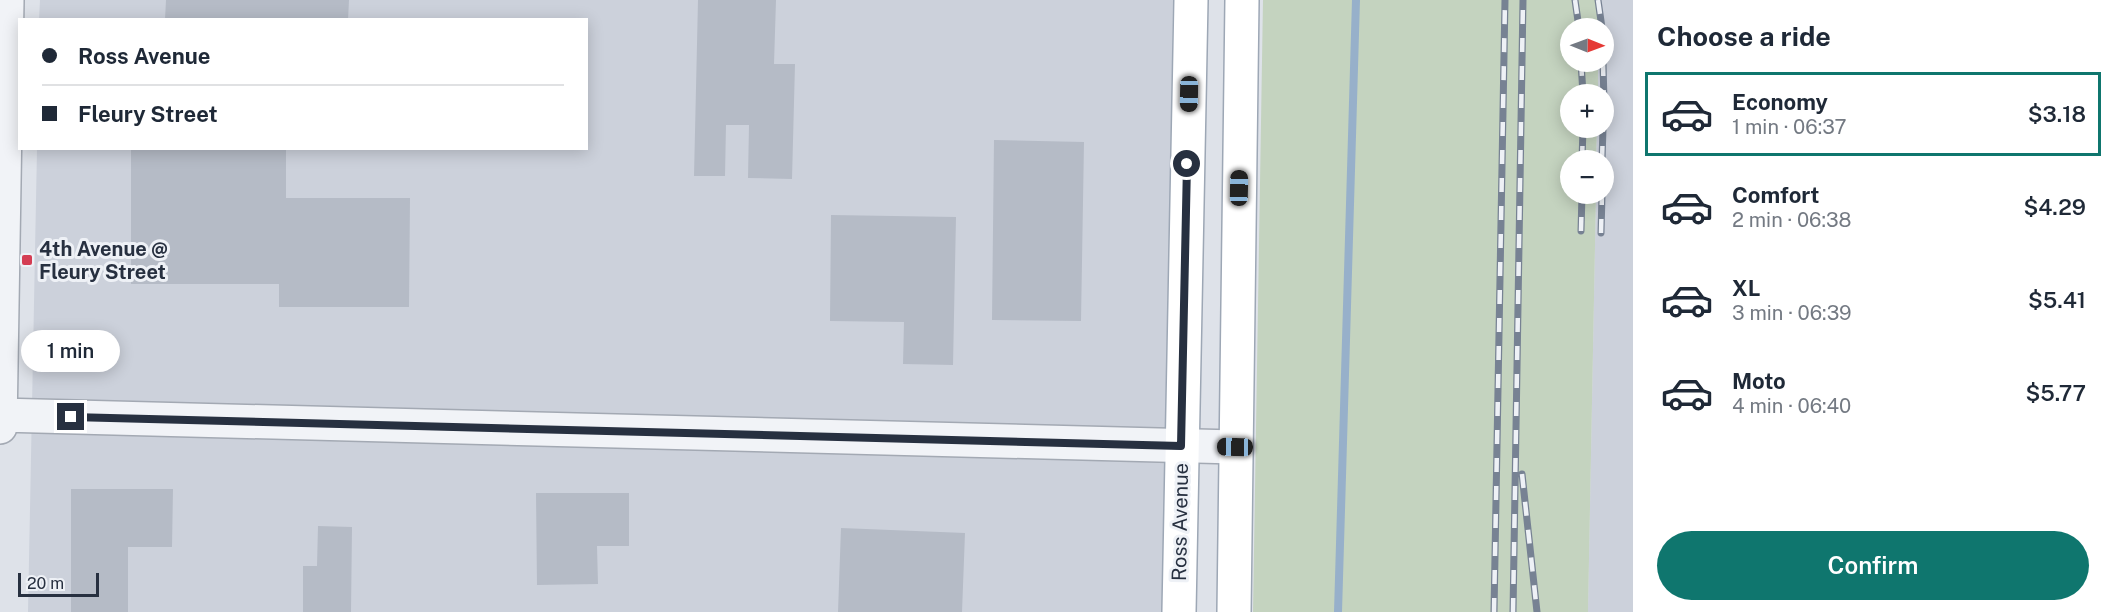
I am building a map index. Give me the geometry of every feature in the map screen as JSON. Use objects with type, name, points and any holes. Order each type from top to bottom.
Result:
[{"type":"main road","name":"Ross Avenue","points":[[1179,612],[1191,0]]},
{"type":"main road","points":[[1234,612],[1242,0]]},
{"type":"street","points":[[0,426],[7,0]]},
{"type":"street","points":[[0,415],[1235,447]]},
{"type":"shaded area","points":[[40,0],[1173,0],[1164,612],[28,612],[37,150],[588,150],[588,18],[39,18]]},
{"type":"shaded area","points":[[1599,0],[1633,0],[1633,612],[1588,612],[1596,204],[1614,204],[1614,150],[1596,150],[1597,138],[1614,138],[1614,84],[1598,84],[1598,72],[1614,72],[1614,18],[1599,18]]},
{"type":"green space","points":[[1263,0],[1599,0],[1599,18],[1560,18],[1560,72],[1598,72],[1598,84],[1560,84],[1560,138],[1597,138],[1596,150],[1560,150],[1560,204],[1596,204],[1588,612],[1253,612]]},
{"type":"building","points":[[166,0],[349,0],[348,18],[165,18]]},
{"type":"building","points":[[698,0],[776,0],[774,64],[795,64],[792,179],[748,178],[749,125],[726,125],[725,176],[694,176]]},
{"type":"building","points":[[994,140],[1084,142],[1081,321],[992,320]]},
{"type":"building","points":[[131,150],[286,150],[286,198],[410,198],[409,307],[279,307],[279,284],[131,284]]},
{"type":"building","points":[[831,215],[956,217],[953,365],[903,364],[904,322],[830,321]]},
{"type":"building","points":[[71,489],[173,489],[172,547],[128,547],[128,612],[71,612]]},
{"type":"building","points":[[536,493],[629,493],[629,546],[597,546],[598,584],[537,585]]},
{"type":"building","points":[[318,526],[352,527],[351,612],[303,612],[303,566],[317,566]]},
{"type":"building","points":[[841,528],[965,533],[962,612],[838,612]]},
{"type":"waterway","points":[[1338,612],[1356,0]]},
{"type":"railway","points":[[1494,612],[1505,0]]},
{"type":"railway","points":[[1513,612],[1523,0]]},
{"type":"railway","points":[[1575,0],[1578,18]]},
{"type":"railway","points":[[1598,0],[1601,18]]},
{"type":"railway","points":[[1582,72],[1582,84]]},
{"type":"railway","points":[[1603,72],[1604,84]]},
{"type":"railway","points":[[1582,150],[1583,138]]},
{"type":"railway","points":[[1602,150],[1603,138]]},
{"type":"railway","points":[[1581,231],[1582,204]]},
{"type":"railway","points":[[1601,233],[1602,204]]},
{"type":"railway","points":[[1522,474],[1537,612]]},
{"type":"place","name":"4th Avenue @ Fleury Street","points":[[27,260]]},
{"type":"route","points":[[71,417],[1181,446],[1187,164]]}]
